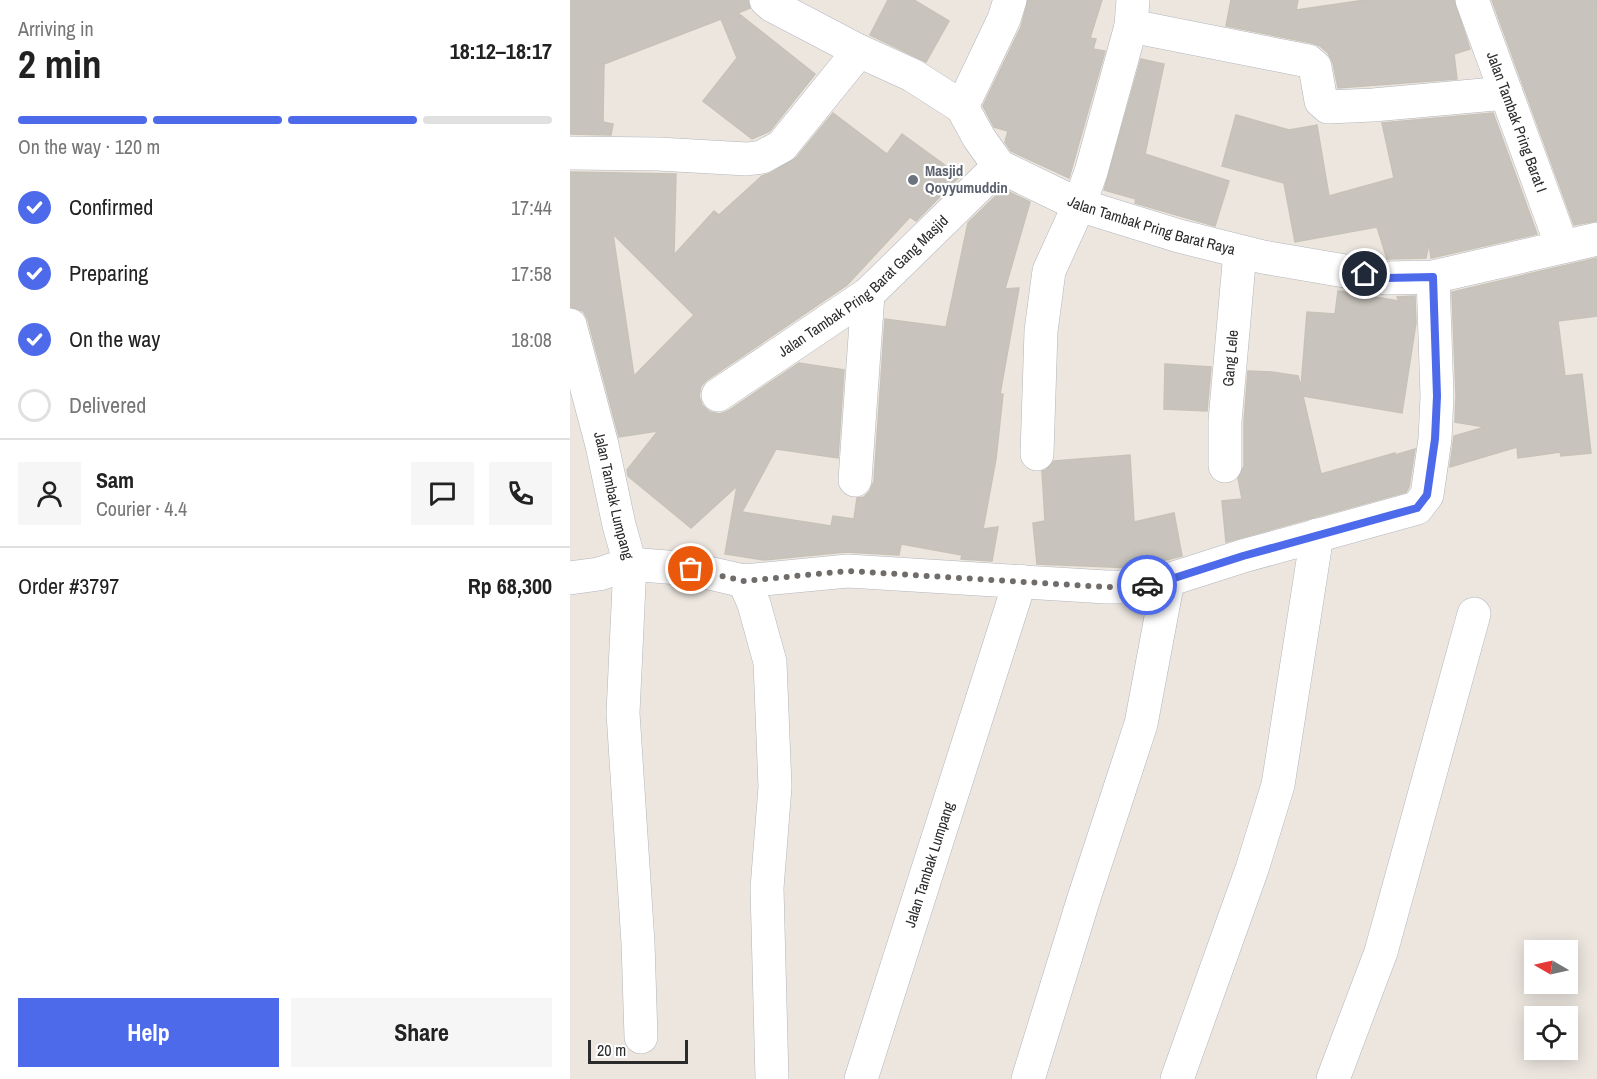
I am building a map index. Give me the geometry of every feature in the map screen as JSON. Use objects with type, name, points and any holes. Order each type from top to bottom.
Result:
[{"type":"street","name":"Jalan Tambak Pring Barat Raya","points":[[766,0],[773,6],[859,51],[912,75],[962,107],[979,138],[999,166],[1079,205],[1179,236],[1240,252],[1386,278],[1433,277],[1597,239]]},
{"type":"street","points":[[962,107],[1004,19],[1010,0]]},
{"type":"street","name":"Jalan Tambak Pring Barat I","points":[[1473,0],[1562,246]]},
{"type":"street","points":[[1036,454],[1041,331],[1049,271],[1079,205],[1091,172],[1132,13],[1308,61],[1315,67],[1321,102],[1328,107],[1506,93]]},
{"type":"street","points":[[570,153],[658,154],[747,159],[762,157],[782,146],[859,51]]},
{"type":"street","name":"Jalan Tambak Pring Barat Gang Masjid","points":[[718,395],[868,294],[999,166]]},
{"type":"street","name":"Gang Lele","points":[[1225,466],[1225,421],[1240,252]]},
{"type":"street","name":"Jalan Tambak Lumpang","points":[[570,325],[602,445],[630,564],[691,569],[744,581],[848,571],[1136,587],[1168,580],[1243,556],[1417,508],[1427,495],[1435,439],[1437,396],[1433,277]]},
{"type":"street","points":[[855,480],[868,294]]},
{"type":"street","points":[[1177,1079],[1252,869],[1278,785],[1317,536]]},
{"type":"street","points":[[570,578],[599,574],[630,564],[623,713],[642,1037]]},
{"type":"street","points":[[1028,1079],[1141,724],[1168,580]]},
{"type":"street","points":[[744,581],[754,604],[770,662],[775,787],[767,888],[772,1079]]},
{"type":"street","name":"Jalan Tambak Lumpang","points":[[861,1079],[1020,581]]},
{"type":"street","points":[[1333,1079],[1380,952],[1474,614]]},
{"type":"building","points":[[570,0],[748,0],[750,8],[738,13],[815,74],[770,131],[752,139],[703,101],[737,58],[721,19],[604,64],[603,122],[613,124],[611,135],[570,134]]},
{"type":"building","points":[[888,0],[914,0],[949,21],[926,62],[870,35]]},
{"type":"building","points":[[1028,0],[1102,0],[1090,38],[1096,39],[1093,49],[1105,51],[1069,178],[1011,151],[1005,142],[1008,131],[994,127],[983,106],[1021,27]]},
{"type":"building","points":[[1231,0],[1298,0],[1296,10],[1365,0],[1454,0],[1470,49],[1454,54],[1457,79],[1338,88],[1333,63],[1328,53],[1320,46],[1226,26]]},
{"type":"building","points":[[1492,0],[1597,0],[1597,221],[1574,225]]},
{"type":"building","points":[[1141,59],[1164,64],[1145,154],[1229,181],[1215,226],[1135,203],[1136,199],[1104,190]]},
{"type":"building","points":[[833,113],[887,154],[902,134],[960,176],[916,221],[910,217],[847,285],[701,386],[699,396],[702,405],[710,412],[720,414],[728,411],[799,363],[844,370],[838,458],[776,449],[742,512],[831,526],[833,516],[854,519],[857,498],[864,497],[870,491],[874,481],[885,319],[946,327],[968,223],[1003,189],[1030,202],[1005,289],[1019,288],[1000,394],[1003,394],[996,459],[983,529],[998,527],[992,561],[961,559],[962,555],[901,544],[899,555],[846,552],[764,560],[725,554],[737,486],[691,528],[628,476],[627,470],[658,431],[619,437],[588,320],[583,311],[570,307],[570,172],[676,174],[674,255],[714,211],[719,215],[762,176],[796,158]],"holes":[[[613,234],[694,315],[634,376]]]},
{"type":"building","points":[[1493,113],[1537,234],[1431,258],[1429,243],[1426,258],[1387,259],[1377,227],[1295,242],[1284,183],[1222,166],[1236,115],[1289,130],[1317,125],[1329,196],[1394,178],[1382,123]]},
{"type":"building","points":[[1597,258],[1597,316],[1558,321],[1565,376],[1582,374],[1591,453],[1561,456],[1560,452],[1518,458],[1517,447],[1450,467],[1454,436],[1485,427],[1455,422],[1452,292]]},
{"type":"building","points":[[1338,291],[1399,301],[1397,297],[1415,296],[1416,323],[1402,413],[1303,396],[1321,474],[1415,449],[1409,487],[1406,492],[1226,542],[1222,501],[1242,499],[1238,478],[1244,466],[1244,422],[1248,371],[1298,376],[1301,387],[1307,312],[1335,314]]},
{"type":"building","points":[[1165,364],[1211,367],[1207,411],[1164,409]]},
{"type":"building","points":[[1130,455],[1134,522],[1174,513],[1182,556],[1134,568],[1037,564],[1033,523],[1045,521],[1042,471],[1054,461]]},
{"type":"way so far","points":[[691,569],[744,581],[848,571],[1106,587],[1147,585]]},
{"type":"place","name":"Masjid Qoyyumuddin","points":[[913,180]]},
{"type":"route","points":[[1147,585],[1417,508],[1424,501],[1429,488],[1437,396],[1433,277],[1386,278],[1365,274]]}]
